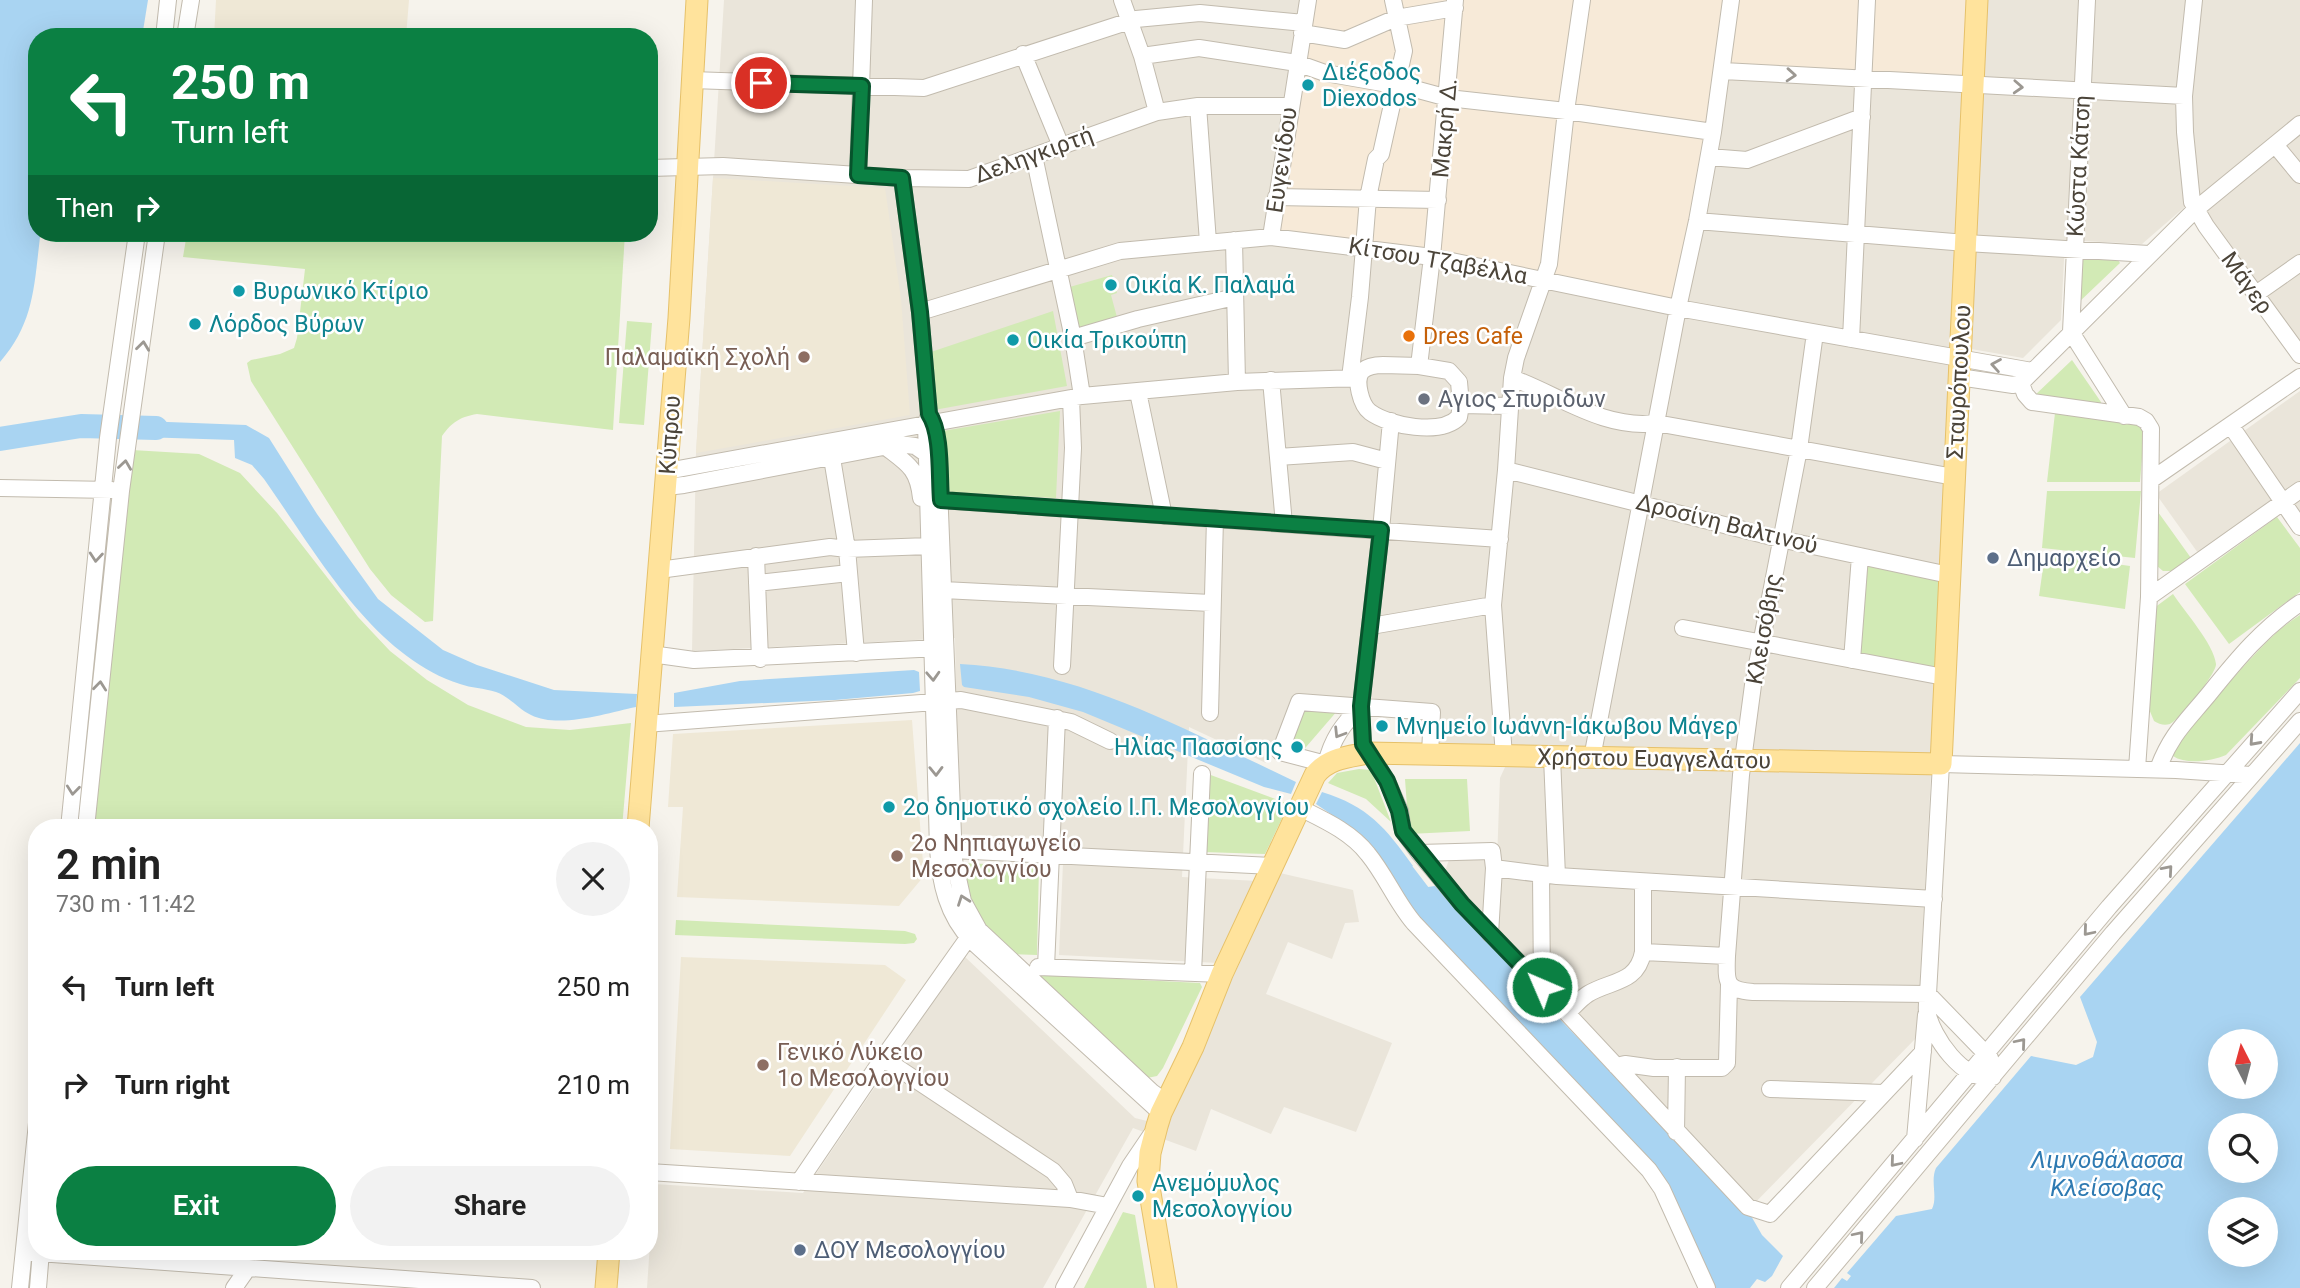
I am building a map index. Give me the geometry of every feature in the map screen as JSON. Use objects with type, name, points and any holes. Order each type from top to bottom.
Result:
[{"type":"main road","name":"Κύπρου","points":[[639,819],[666,479],[697,0]]},
{"type":"main road","name":"Σταυρόπουλου","points":[[1941,764],[1978,0]]},
{"type":"main road","name":"Χρήστου Ευαγγελάτου","points":[[1320,770],[1341,758],[1368,753],[1941,764]]},
{"type":"main road","points":[[1166,1288],[1149,1181],[1150,1153],[1161,1114],[1194,1047],[1222,974],[1320,770]]},
{"type":"main road","points":[[606,1288],[608,1260]]},
{"type":"street","points":[[165,28],[168,0]]},
{"type":"street","points":[[186,28],[191,0]]},
{"type":"street","points":[[858,175],[864,0]]},
{"type":"street","points":[[1122,0],[1142,56],[1157,112]]},
{"type":"street","name":"Ευγενίδου","points":[[1271,237],[1308,0]]},
{"type":"street","points":[[666,479],[929,419],[1076,397],[1237,382],[1354,378],[1376,365],[1419,366],[1446,370],[1455,376],[1460,387],[1459,417],[1446,426],[1423,428],[1377,416],[1366,407],[1354,378],[1368,198],[1376,159],[1381,154],[1404,51],[1393,0]]},
{"type":"street","points":[[1504,756],[1493,605],[1512,378],[1516,358],[1546,279],[1549,264],[1566,111],[1582,0]]},
{"type":"street","points":[[1592,758],[1709,157],[1731,0]]},
{"type":"street","points":[[1851,339],[1867,0]]},
{"type":"street","name":"Κώστα Κάτση","points":[[2071,332],[2087,0]]},
{"type":"street","points":[[2194,0],[2184,96],[2186,143],[2195,210]]},
{"type":"street","points":[[692,80],[924,88],[1129,21],[1200,13],[1303,28],[1345,40],[1396,18],[1455,4]]},
{"type":"street","name":"Μακρή Δ.","points":[[1419,366],[1438,200],[1455,4]]},
{"type":"street","points":[[1142,56],[1191,47],[1297,62],[1325,73],[1448,98],[1566,111],[1713,132]]},
{"type":"street","points":[[1023,54],[1061,146]]},
{"type":"street","points":[[1723,71],[2184,96]]},
{"type":"street","points":[[1198,106],[1208,242]]},
{"type":"street","name":"Δεληγκιρτή","points":[[658,168],[723,166],[902,178],[972,179],[1157,112],[1198,106],[1290,106]]},
{"type":"street","points":[[1709,157],[1747,160],[1861,117]]},
{"type":"street","points":[[2137,769],[2149,597],[2151,427],[2143,418],[2032,402],[2026,377],[2195,210],[2300,124]]},
{"type":"street","points":[[2276,146],[2300,175]]},
{"type":"street","points":[[1034,156],[1073,338],[1076,397],[1062,666]]},
{"type":"street","points":[[902,178],[920,312],[929,419],[941,500],[943,590],[938,648]]},
{"type":"street","points":[[1276,197],[1438,200]]},
{"type":"street","name":"Μάγερ","points":[[2195,210],[2300,355]]},
{"type":"street","points":[[1697,221],[1855,235],[2149,254]]},
{"type":"street","name":"Κίτσου Τζαβέλλα","points":[[920,312],[1127,249],[1271,237],[1432,257],[1678,308],[1851,339],[1959,368],[2026,377]]},
{"type":"street","points":[[1234,240],[1237,382]]},
{"type":"street","points":[[70,819],[111,410],[136,242]]},
{"type":"street","points":[[87,819],[121,491],[156,242]]},
{"type":"street","points":[[2256,295],[2300,263]]},
{"type":"street","points":[[1073,338],[1138,319],[1236,297]]},
{"type":"street","name":"Κλεισόβης","points":[[1677,1068],[1722,1068],[1727,1063],[1727,956],[1743,761],[1761,643],[1799,449],[1815,332]]},
{"type":"street","points":[[2071,332],[2124,415]]},
{"type":"street","points":[[2151,480],[2300,377]]},
{"type":"street","points":[[1512,378],[1615,421],[1643,425],[1656,423],[1954,477]]},
{"type":"street","points":[[1271,380],[1284,524]]},
{"type":"street","points":[[1138,392],[1164,516]]},
{"type":"street","points":[[1461,405],[1510,406]]},
{"type":"street","points":[[926,546],[929,419]]},
{"type":"street","points":[[1391,421],[1361,706],[1361,735],[1368,753],[1387,781],[1399,811],[1403,831],[1419,853],[1462,904],[1748,1207],[1770,1214],[1923,1052]]},
{"type":"street","points":[[2231,426],[2300,527]]},
{"type":"street","points":[[666,479],[832,458],[909,444],[928,455]]},
{"type":"street","points":[[887,448],[911,466],[916,474],[921,500],[938,648],[953,850],[961,895],[972,932],[1018,967],[1152,1092],[1161,1114]]},
{"type":"street","points":[[1278,457],[1353,452],[1387,461]]},
{"type":"street","points":[[832,458],[847,549],[856,653]]},
{"type":"street","name":"Δροσίνη Βαλτινού","points":[[1506,470],[1780,539],[1949,575]]},
{"type":"street","points":[[0,488],[121,491]]},
{"type":"street","points":[[2149,597],[2300,490]]},
{"type":"street","points":[[941,500],[1500,539]]},
{"type":"street","points":[[1210,713],[1215,518]]},
{"type":"street","points":[[659,570],[833,547],[847,549],[926,546]]},
{"type":"street","points":[[757,556],[760,659]]},
{"type":"street","points":[[1852,660],[1860,556]]},
{"type":"street","points":[[757,583],[849,573]]},
{"type":"street","points":[[943,590],[1211,604]]},
{"type":"street","points":[[2158,769],[2173,735],[2243,653],[2267,627],[2300,603]]},
{"type":"street","points":[[1371,626],[1493,605]]},
{"type":"street","points":[[1683,628],[1944,677]]},
{"type":"street","points":[[651,654],[694,660],[760,659],[938,648]]},
{"type":"street","points":[[1789,1288],[2117,897],[2300,691]]},
{"type":"street","points":[[942,702],[938,848],[941,878],[953,915],[1161,1114]]},
{"type":"street","points":[[645,724],[942,702],[974,702],[1071,722],[1110,741]]},
{"type":"street","points":[[1361,706],[1342,726],[1320,770],[1280,752],[1299,702],[1361,706],[1432,712],[1430,754]]},
{"type":"street","points":[[1046,967],[1057,718]]},
{"type":"street","points":[[1815,1288],[2080,972],[2300,721]]},
{"type":"street","points":[[1542,987],[1549,875],[1552,757]]},
{"type":"street","points":[[1915,1139],[1928,1001],[1941,764],[2158,769],[2251,775]]},
{"type":"street","points":[[1193,973],[1202,775]]},
{"type":"street","points":[[1300,808],[1339,828],[1364,849],[1402,909],[1414,923],[1649,1170],[1661,1189],[1707,1288]]},
{"type":"street","points":[[953,850],[1272,866]]},
{"type":"street","points":[[1419,853],[1492,850],[1494,868],[1490,934]]},
{"type":"street","points":[[1494,868],[1643,883],[1934,899]]},
{"type":"street","points":[[1567,1013],[1587,995],[1634,973],[1641,963],[1643,883]]},
{"type":"street","points":[[799,1182],[972,932]]},
{"type":"street","points":[[1643,952],[1727,956]]},
{"type":"street","points":[[1018,967],[1222,974]]},
{"type":"street","points":[[1729,985],[1735,989],[1753,992],[1928,1001],[1987,1054],[1992,1063],[1993,1077]]},
{"type":"street","points":[[1928,1001],[1945,1048],[1971,1073],[1982,1078],[1993,1077]]},
{"type":"street","points":[[883,1058],[1043,1163],[1064,1184],[1070,1199]]},
{"type":"street","points":[[1616,1066],[1677,1068],[1676,1132]]},
{"type":"street","points":[[1770,1089],[1884,1093]]},
{"type":"street","points":[[1064,1288],[1161,1114]]},
{"type":"street","points":[[658,1173],[1070,1199],[1108,1206]]},
{"type":"street","points":[[20,1288],[28,1212]]},
{"type":"street","points":[[38,1288],[40,1260]]},
{"type":"street","points":[[144,1260],[531,1288]]},
{"type":"street","points":[[234,1288],[248,1268]]},
{"type":"shaded area","points":[[216,0],[409,0],[407,28],[214,28]]},
{"type":"shaded area","points":[[724,0],[2300,0],[2300,344],[2195,198],[2142,244],[2065,240],[2061,320],[2023,358],[1954,346],[1917,1037],[1748,1210],[1523,977],[1437,893],[1449,860],[1497,860],[1500,778],[1506,765],[1434,748],[1436,711],[1295,699],[1266,763],[1189,727],[1182,877],[1277,882],[1280,873],[1353,890],[1359,922],[1345,923],[1332,959],[1288,942],[1266,994],[1392,1043],[1356,1132],[1284,1107],[1271,1134],[1211,1109],[1196,1151],[1133,1128],[1043,1288],[647,1288],[649,1260],[658,1260],[658,1184],[803,1193],[964,956],[1135,1118],[1167,1126],[1185,1080],[1239,964],[1059,955],[1064,840],[959,834],[955,638],[692,651],[696,453]]},
{"type":"shaded area","points":[[1304,0],[1981,0],[1976,90],[1727,77],[1681,312],[1548,284],[1269,239]]},
{"type":"shaded area","name":"Παλαμαϊκή Σχολή","points":[[713,178],[885,188],[901,299],[910,415],[696,453]]},
{"type":"shaded area","points":[[2300,391],[2300,514],[2286,494],[2198,553],[2156,494]]},
{"type":"shaded area","points":[[912,720],[924,876],[899,906],[677,897],[683,807],[668,807],[673,734]]},
{"type":"shaded area","name":"Γενικό Λύκειο 1ο Μεσολογγίου","points":[[681,957],[885,965],[906,980],[790,1156],[670,1149]]},
{"type":"green space","points":[[186,242],[624,242],[613,430],[477,414],[461,419],[449,427],[442,436],[433,621],[425,622],[391,595],[370,569],[251,381],[247,363],[294,348],[305,269],[183,257]]},
{"type":"green space","points":[[2078,258],[2118,260],[2120,263],[2077,304]]},
{"type":"green space","points":[[1112,275],[1117,293],[1111,295],[1118,321],[1074,332],[1066,288]]},
{"type":"green space","points":[[1053,311],[1067,386],[934,410],[928,353]]},
{"type":"green space","points":[[627,321],[652,323],[644,425],[619,423]]},
{"type":"green space","points":[[2072,360],[2101,402],[2101,406],[2034,396]]},
{"type":"green space","points":[[1060,411],[1056,498],[946,492],[943,431]]},
{"type":"green space","points":[[2055,413],[2145,421],[2140,482],[2047,482]]},
{"type":"green space","points":[[132,450],[199,454],[240,473],[277,513],[358,617],[390,651],[427,680],[468,705],[526,727],[570,730],[631,723],[623,819],[94,819]]},
{"type":"green space","points":[[2047,491],[2141,491],[2135,558],[2042,548]]},
{"type":"green space","points":[[2158,512],[2191,558],[2172,571],[2163,571],[2157,566]]},
{"type":"green space","points":[[2277,517],[2300,548],[2300,592],[2229,644],[2185,584]]},
{"type":"green space","points":[[2045,554],[2130,566],[2125,609],[2039,596]]},
{"type":"green space","points":[[1860,556],[1949,575],[1944,677],[1852,660]]},
{"type":"green space","points":[[2173,594],[2210,647],[2216,664],[2189,706],[2175,721],[2164,725],[2154,721],[2149,709],[2154,608]]},
{"type":"green space","points":[[2300,615],[2300,678],[2226,755],[2199,761],[2173,756],[2187,733],[2236,675],[2277,632]]},
{"type":"green space","points":[[1305,708],[1338,710],[1300,754],[1288,749]]},
{"type":"green space","points":[[1371,770],[1391,822],[1366,799],[1328,783],[1337,773]]},
{"type":"green space","points":[[1208,774],[1289,804],[1265,854],[1203,852]]},
{"type":"green space","points":[[1405,779],[1467,779],[1470,831],[1409,834]]},
{"type":"green space","points":[[961,863],[1039,866],[1037,955],[1013,954],[985,924],[971,905]]},
{"type":"green space","points":[[676,920],[905,931],[915,934],[917,939],[914,943],[905,944],[675,935]]},
{"type":"green space","points":[[1041,975],[1200,983],[1202,987],[1163,1068],[1157,1076],[1147,1078],[1038,977]]},
{"type":"green space","points":[[1123,1212],[1135,1215],[1147,1288],[1084,1288]]},
{"type":"water","points":[[0,0],[148,0],[143,28],[28,28],[28,242],[39,242],[34,288],[26,318],[20,333],[0,362]]},
{"type":"water","points":[[94,415],[92,434],[0,447],[0,429]]},
{"type":"water","points":[[142,421],[246,425],[269,438],[317,514],[378,599],[443,650],[477,665],[554,690],[637,694],[636,707],[569,720],[542,719],[531,715],[496,692],[460,684],[428,670],[399,650],[348,598],[264,479],[252,465],[235,458],[234,440],[141,437],[135,432],[136,423]]},
{"type":"water","points":[[960,664],[1005,669],[1091,691],[1174,724],[1296,782],[1291,794],[1264,787],[1083,712],[1029,697],[964,687]]},
{"type":"water","points":[[914,670],[919,672],[920,691],[913,693],[835,700],[674,707],[674,693],[740,681]]},
{"type":"water","name":"Λιμνοθάλασσα Κλείσοβας","points":[[2300,743],[2300,1288],[1834,1288],[1842,1278],[1847,1281],[1851,1276],[1847,1273],[1896,1216],[1932,1209],[1936,1168],[2031,1056],[2076,1065],[2093,1057],[2097,1042],[2080,997]]},
{"type":"water","points":[[1322,792],[1352,804],[1375,820],[1413,866],[1409,868],[1410,879],[1418,877],[1421,884],[1410,887],[1404,871],[1393,878],[1363,836],[1316,804]]},
{"type":"water","points":[[1401,880],[1407,890],[1435,886],[1443,892],[1540,999],[1750,1214],[1762,1235],[1783,1256],[1772,1276],[1765,1282],[1757,1279],[1750,1288],[1712,1288],[1665,1183],[1417,916],[1394,881]]},
{"type":"waterway","points":[[0,439],[81,426],[156,428]]},
{"type":"waterway","points":[[1381,845],[1427,905]]},
{"type":"place","name":"Διέξοδος Diexodos","points":[[1308,85]]},
{"type":"place","name":"Οικία Κ. Παλαμά","points":[[1111,285]]},
{"type":"place","name":"Βυρωνικό Κτίριο","points":[[239,291]]},
{"type":"place","name":"Λόρδος Βύρων","points":[[195,324]]},
{"type":"place","name":"Dres Cafe","points":[[1409,336]]},
{"type":"place","name":"Οικία Τρικούπη","points":[[1013,340]]},
{"type":"place","name":"Παλαμαϊκή Σχολή","points":[[804,357]]},
{"type":"place","name":"Αγιος Σπυριδων","points":[[1424,399]]},
{"type":"place","name":"Δημαρχείο","points":[[1993,558]]},
{"type":"place","name":"Μνημείο Ιωάννη-Ιάκωβου Μάγερ","points":[[1382,726]]},
{"type":"place","name":"Ηλίας Πασσίσης","points":[[1297,747]]},
{"type":"place","name":"2ο δημοτικό σχολείο Ι.Π. Μεσολογγίου","points":[[889,807]]},
{"type":"place","name":"2ο Νηπιαγωγείο Μεσολογγίου","points":[[897,856]]},
{"type":"place","name":"Γενικό Λύκειο 1ο Μεσολογγίου","points":[[763,1065]]},
{"type":"place","name":"Ανεμόμυλος Μεσολογγίου","points":[[1138,1196]]},
{"type":"place","name":"ΔΟΥ Μεσολογγίου","points":[[800,1250]]},
{"type":"route","points":[[761,83],[862,86],[858,175],[902,178],[920,312],[929,414],[934,421],[936,433],[941,500],[1381,530],[1361,706],[1363,744],[1387,781],[1399,811],[1403,831],[1419,853],[1462,904],[1542,987]]}]
